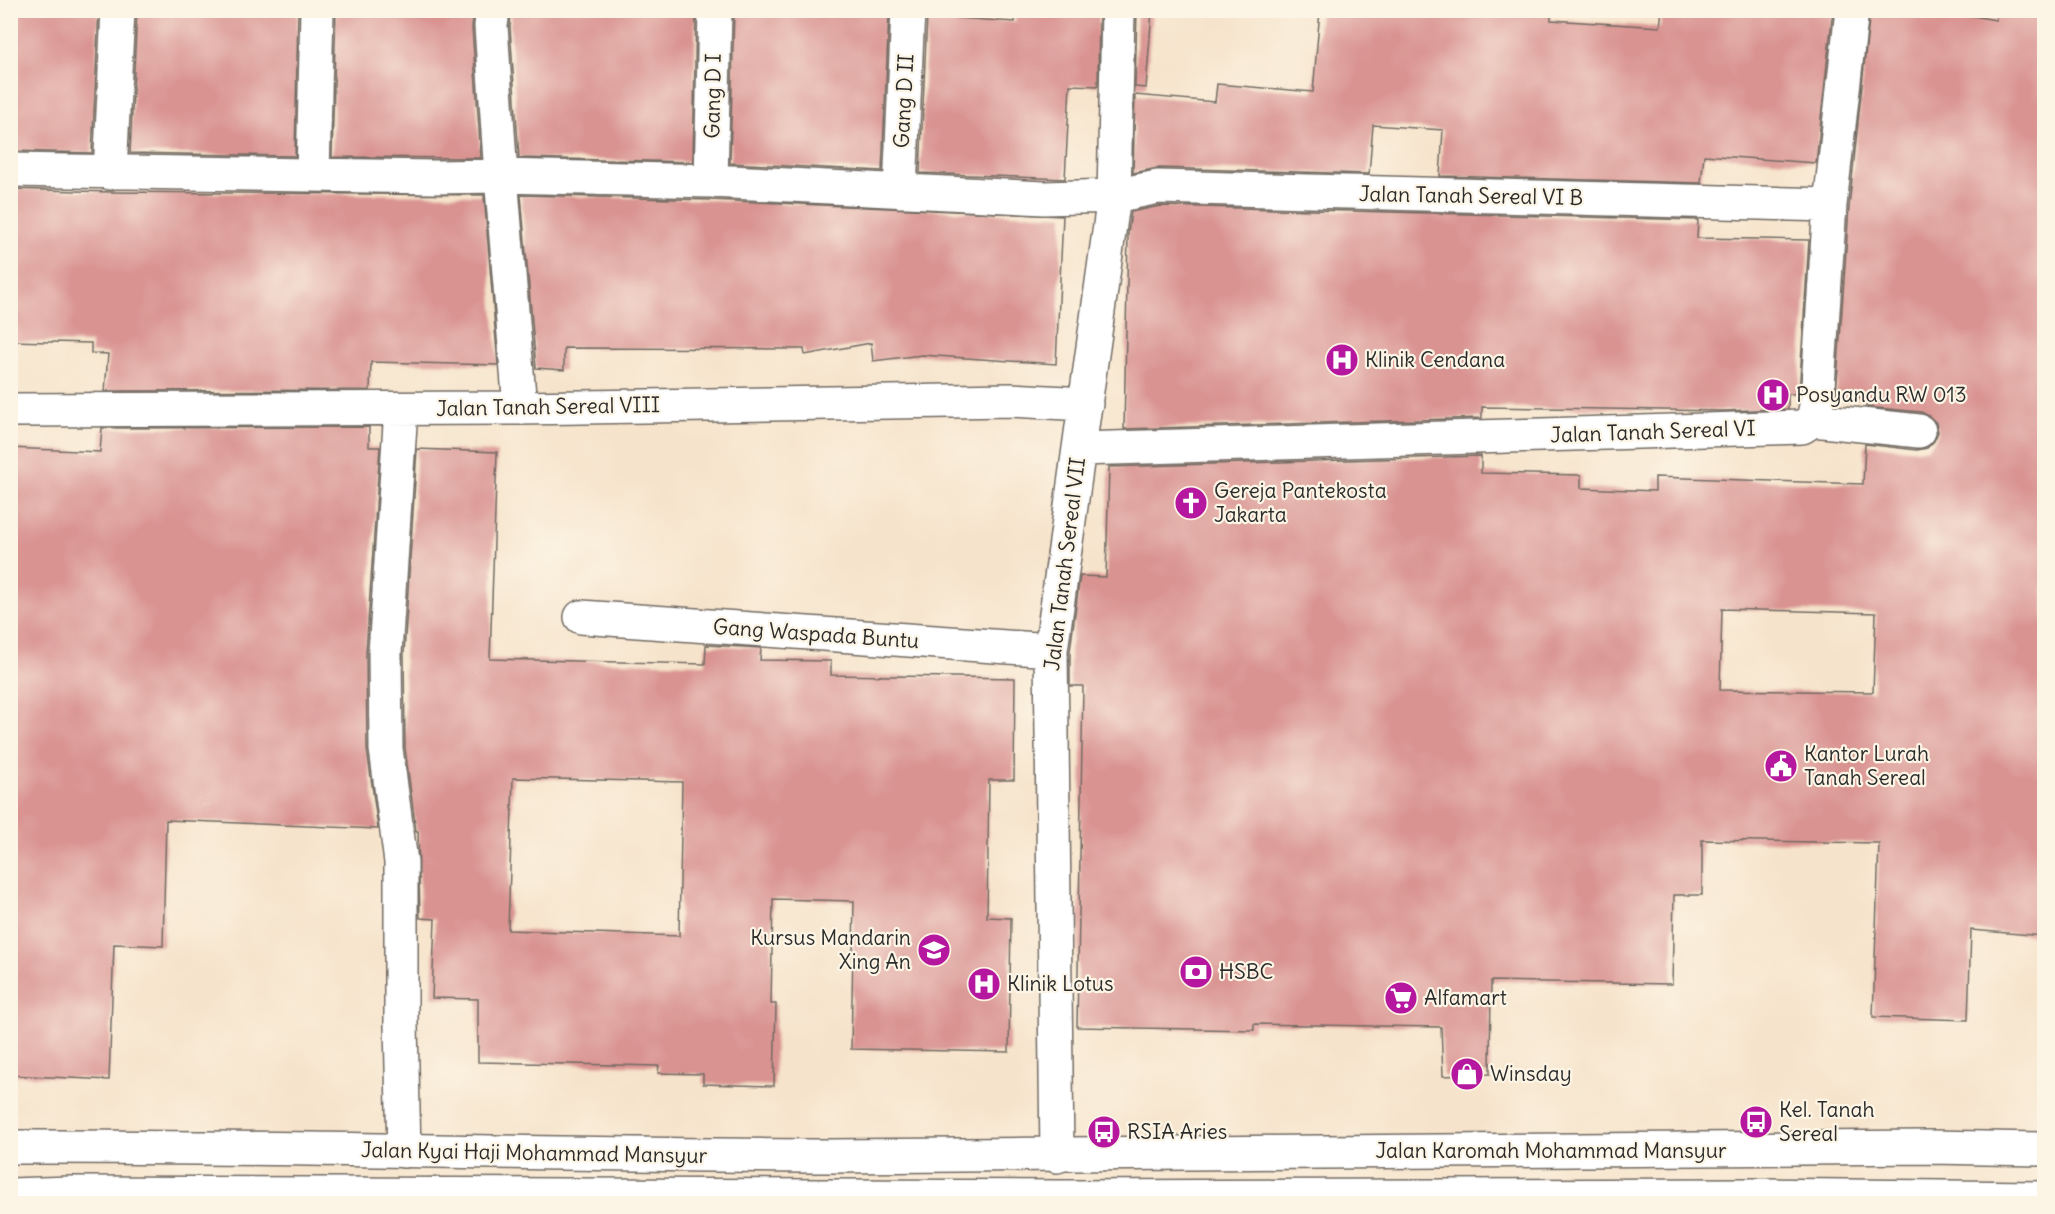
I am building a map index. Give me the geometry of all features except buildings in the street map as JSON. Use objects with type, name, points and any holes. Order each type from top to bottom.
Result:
[{"type":"street","points":[[110,172],[118,10]]},
{"type":"street","points":[[312,175],[317,10]]},
{"type":"street","points":[[493,10],[491,26],[501,176],[520,408]]},
{"type":"street","name":"Gang D I","points":[[711,182],[715,10]]},
{"type":"street","name":"Gang D II","points":[[900,191],[909,10]]},
{"type":"street","name":"Jalan Tanah Sereal VII","points":[[1059,1197],[1051,650],[1114,196],[1118,10]]},
{"type":"street","points":[[1852,10],[1830,205],[1817,401],[1813,420],[1918,431]]},
{"type":"street","name":"Jalan Tanah Sereal VI B","points":[[10,170],[501,176],[711,182],[1044,198],[1114,196],[1158,187],[1830,205]]},
{"type":"street","name":"Jalan Tanah Sereal VIII","points":[[10,410],[520,408],[1010,400],[1086,404]]},
{"type":"street","points":[[401,409],[384,653],[386,749],[401,862],[404,1151]]},
{"type":"street","name":"Jalan Tanah Sereal VI","points":[[1078,448],[1802,427],[1813,420]]},
{"type":"street","name":"Gang Waspada Buntu","points":[[581,617],[1051,650]]},
{"type":"street","name":"Jalan Kyai Haji Mohammad Mansyur","points":[[10,1147],[648,1156],[1057,1156]]},
{"type":"street","points":[[70,1147],[71,1193]]},
{"type":"street","name":"Jalan Karomah Mohammad Mansyur","points":[[1057,1156],[1930,1147],[2044,1149]]},
{"type":"street","points":[[1788,1149],[1789,1196]]},
{"type":"street","name":"Jalan Kyai Haji Mohammad Mansyur","points":[[10,1195],[71,1193],[649,1200],[1059,1197]]},
{"type":"street","points":[[1059,1197],[1629,1200],[1789,1196],[2044,1201]]},
{"type":"place","name":"Klinik Cendana","points":[[1342,360]]},
{"type":"place","name":"Posyandu RW 013","points":[[1773,395]]},
{"type":"place","name":"Gereja Pantekosta Jakarta","points":[[1191,503]]},
{"type":"place","name":"Kantor Lurah Tanah Sereal","points":[[1781,766]]},
{"type":"place","name":"Kursus Mandarin Xing An","points":[[934,950]]},
{"type":"place","name":"HSBC","points":[[1196,972]]},
{"type":"place","name":"Klinik Lotus","points":[[984,984]]},
{"type":"place","name":"Alfamart","points":[[1401,998]]},
{"type":"place","name":"Winsday","points":[[1467,1074]]},
{"type":"place","name":"Kel. Tanah Sereal","points":[[1756,1122]]},
{"type":"place","name":"RSIA Aries","points":[[1104,1132]]}]
